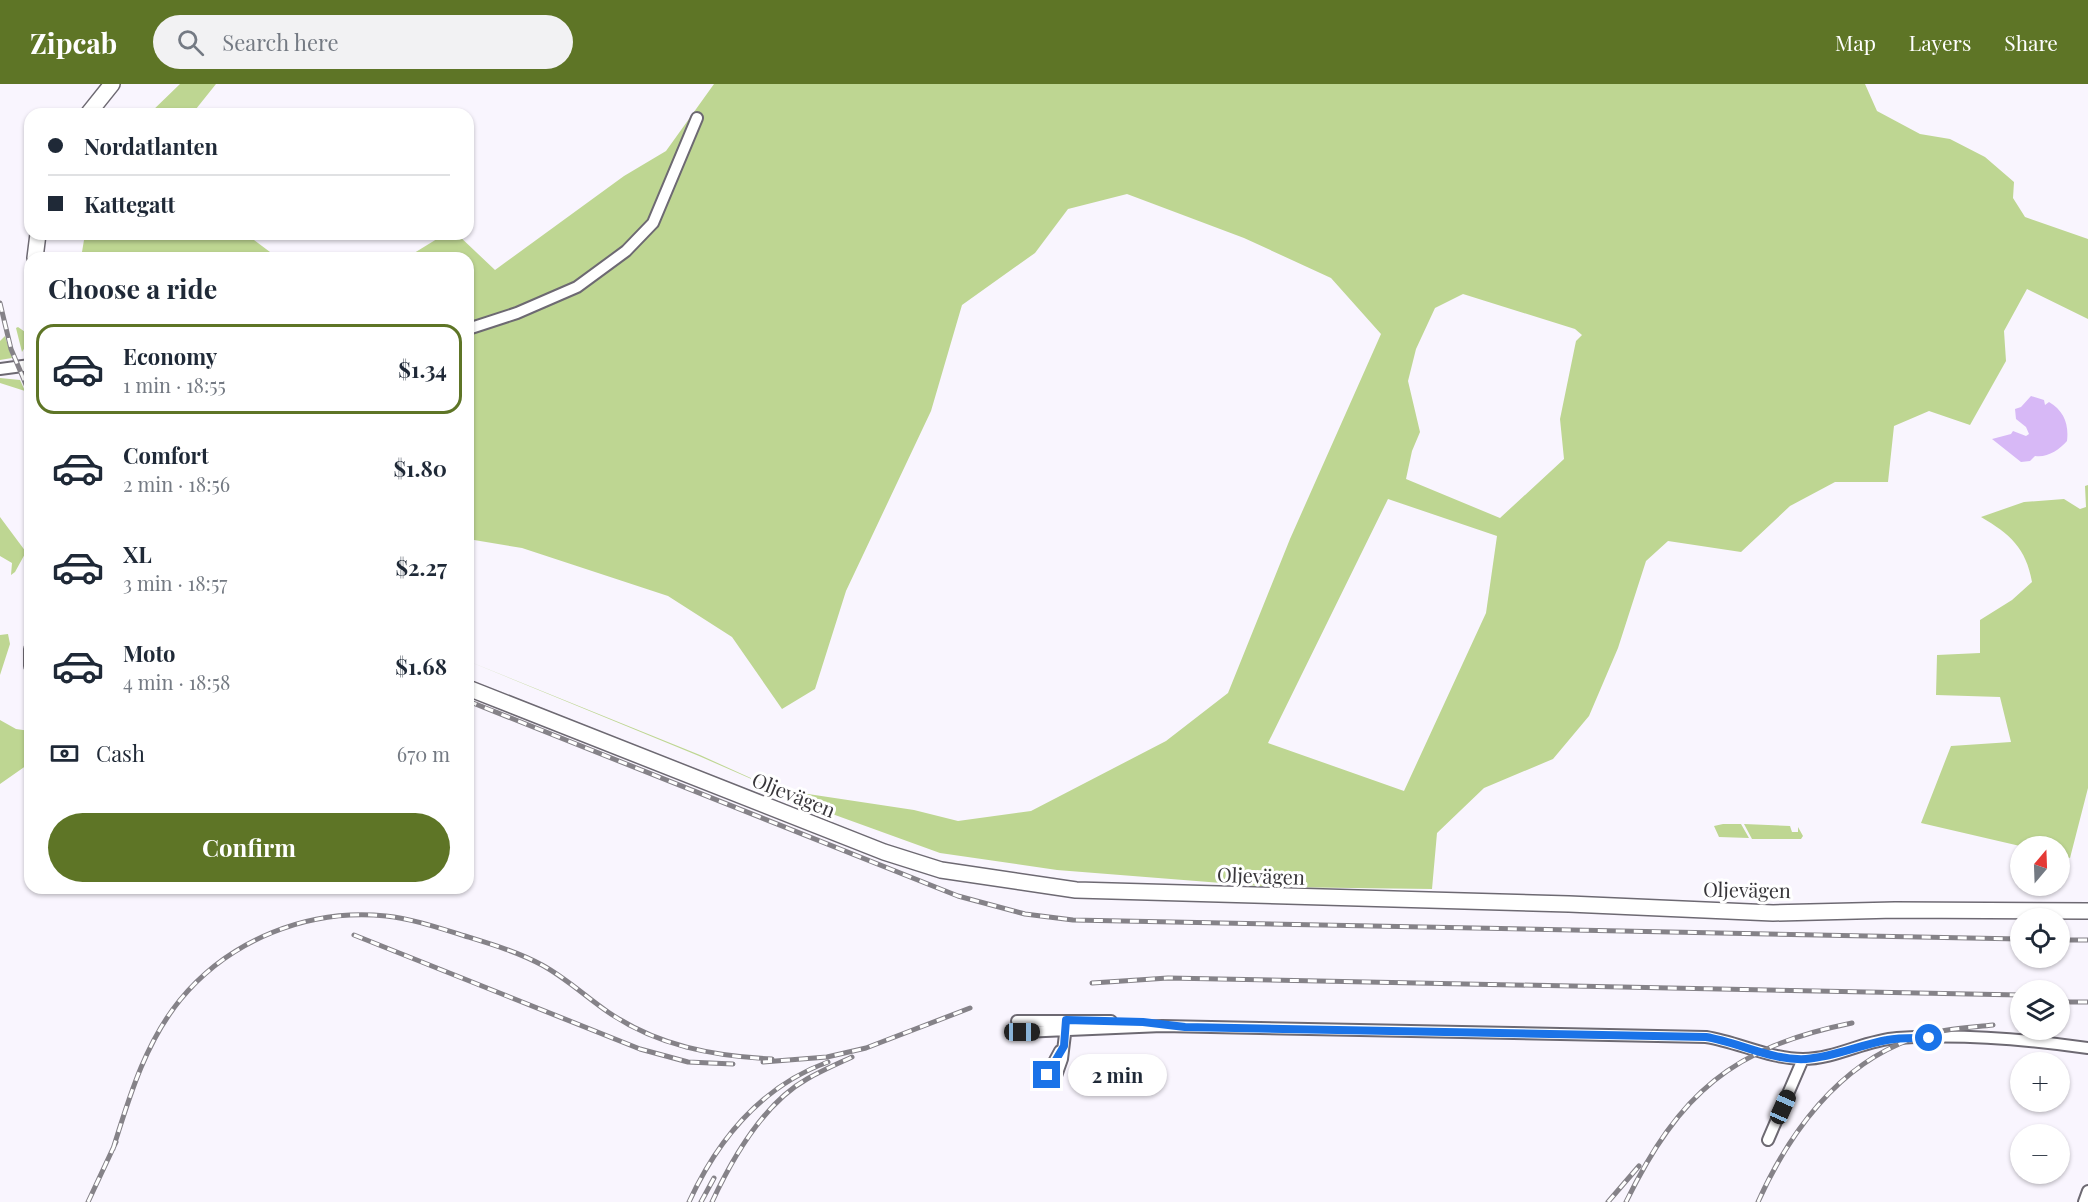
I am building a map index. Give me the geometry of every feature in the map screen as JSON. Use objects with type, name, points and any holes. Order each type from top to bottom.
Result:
[{"type":"street","points":[[93,108],[112,84]]},
{"type":"street","points":[[474,327],[517,313],[577,287],[626,251],[653,223],[697,118]]},
{"type":"street","points":[[0,369],[24,366]]},
{"type":"street","name":"Oljevägen","points":[[474,690],[884,852],[941,870],[993,880],[1076,891],[1569,904],[1773,913],[1895,910],[2088,911]]},
{"type":"street","points":[[1017,1021],[1066,1026],[1706,1037],[1732,1041],[1768,1054],[1803,1059],[1825,1057],[1896,1038],[2003,1040],[2088,1048]]},
{"type":"street","points":[[1022,1032],[1066,1026]]},
{"type":"street","points":[[1051,1075],[1064,1046],[1066,1026]]},
{"type":"street","points":[[1768,1140],[1803,1059]]},
{"type":"street","points":[[2084,1202],[2088,1191]]},
{"type":"green space","points":[[180,84],[216,84],[197,108],[155,108]]},
{"type":"green space","points":[[714,84],[1865,84],[1877,111],[1920,134],[1950,139],[1985,157],[2014,182],[2013,198],[2025,217],[2088,239],[2088,319],[2027,289],[2004,331],[2006,361],[1970,425],[1929,411],[1894,426],[1888,482],[1835,482],[1790,506],[1741,552],[1668,541],[1646,561],[1618,648],[1589,716],[1553,759],[1484,788],[1437,833],[1432,889],[1273,887],[1057,870],[940,853],[824,811],[699,756],[474,663],[700,755],[775,789],[914,810],[958,821],[1031,811],[1166,741],[1228,693],[1290,539],[1381,334],[1331,278],[1244,238],[1127,194],[1068,209],[1035,253],[962,305],[931,411],[846,591],[815,689],[782,709],[732,637],[668,596],[522,548],[474,540],[474,252],[416,252],[435,240],[463,240],[495,270],[624,176],[666,151]],"holes":[[[1463,294],[1575,329],[1582,335],[1576,341],[1560,419],[1564,459],[1500,518],[1406,479],[1412,451],[1420,432],[1408,381],[1416,349],[1435,308]],[[1388,499],[1497,536],[1486,613],[1404,791],[1268,743]]]},
{"type":"green space","points":[[84,240],[254,240],[270,252],[82,252]]},
{"type":"green space","points":[[16,328],[24,331],[22,352]]},
{"type":"green space","points":[[5,336],[12,358],[0,360],[0,341]]},
{"type":"green space","points":[[0,378],[20,380],[24,391],[0,383]]},
{"type":"green space","points":[[2088,485],[2088,788],[2070,858],[2070,836],[2010,836],[2010,844],[1921,823],[1951,746],[2011,742],[2000,697],[1936,695],[1937,655],[1980,653],[1980,620],[2012,600],[2032,582],[2026,560],[2015,543],[1981,517],[2024,502],[2064,499],[2080,509],[2086,507],[2085,486]]},
{"type":"green space","points":[[0,517],[24,549],[24,556],[11,575],[12,563],[0,556]]},
{"type":"green space","points":[[8,634],[10,644],[0,675],[0,635]]},
{"type":"green space","points":[[0,720],[16,729],[24,730],[24,767],[0,784]]},
{"type":"green space","points":[[1741,824],[1749,838],[1719,837],[1714,826]]},
{"type":"green space","points":[[1744,824],[1790,826],[1792,832],[1798,832],[1798,827],[1803,836],[1801,839],[1752,839]]},
{"type":"shaded area","points":[[2031,396],[2044,400],[2045,405],[2049,402],[2062,414],[2067,429],[2067,441],[2052,453],[2035,456],[2030,461],[2021,462],[1992,439],[2011,434],[2013,431],[2026,436],[2029,434],[2026,427],[2016,419],[2015,409],[2021,407]]},
{"type":"railway","points":[[0,303],[11,349],[24,380]]},
{"type":"railway","points":[[474,703],[958,896],[1025,914],[1073,920],[2010,939]]},
{"type":"railway","points":[[113,1149],[139,1072],[157,1034],[180,1000],[222,960],[246,945],[272,932],[328,917],[357,915],[396,917],[485,942],[542,965],[608,1012],[646,1033],[707,1052],[772,1059]]},
{"type":"railway","points":[[354,935],[640,1049],[688,1062],[733,1064]]},
{"type":"railway","points":[[2070,940],[2088,940]]},
{"type":"railway","points":[[1092,983],[1168,978],[2010,995]]},
{"type":"railway","points":[[2070,1002],[2088,1002]]},
{"type":"railway","points":[[763,1062],[827,1057],[866,1048],[970,1008]]},
{"type":"railway","points":[[1626,1202],[1667,1131],[1689,1104],[1714,1081],[1742,1061],[1774,1046],[1810,1033],[1852,1023]]},
{"type":"railway","points":[[1758,1202],[1770,1176],[1801,1127],[1819,1104],[1861,1066],[1885,1051],[1912,1039],[1952,1029],[1993,1025]]},
{"type":"railway","points":[[712,1202],[729,1168],[751,1133],[777,1102],[807,1079],[852,1057]]},
{"type":"railway","points":[[689,1202],[714,1157],[745,1117],[783,1085],[804,1072],[828,1062]]},
{"type":"railway","points":[[88,1202],[116,1142]]},
{"type":"railway","points":[[1608,1202],[1639,1166]]},
{"type":"railway","points":[[701,1202],[714,1178]]},
{"type":"route","points":[[1047,1075],[1056,1056],[1064,1046],[1066,1020],[1143,1022],[1185,1027],[1706,1037],[1732,1041],[1768,1054],[1803,1059],[1825,1057],[1896,1038],[1929,1038]]}]
